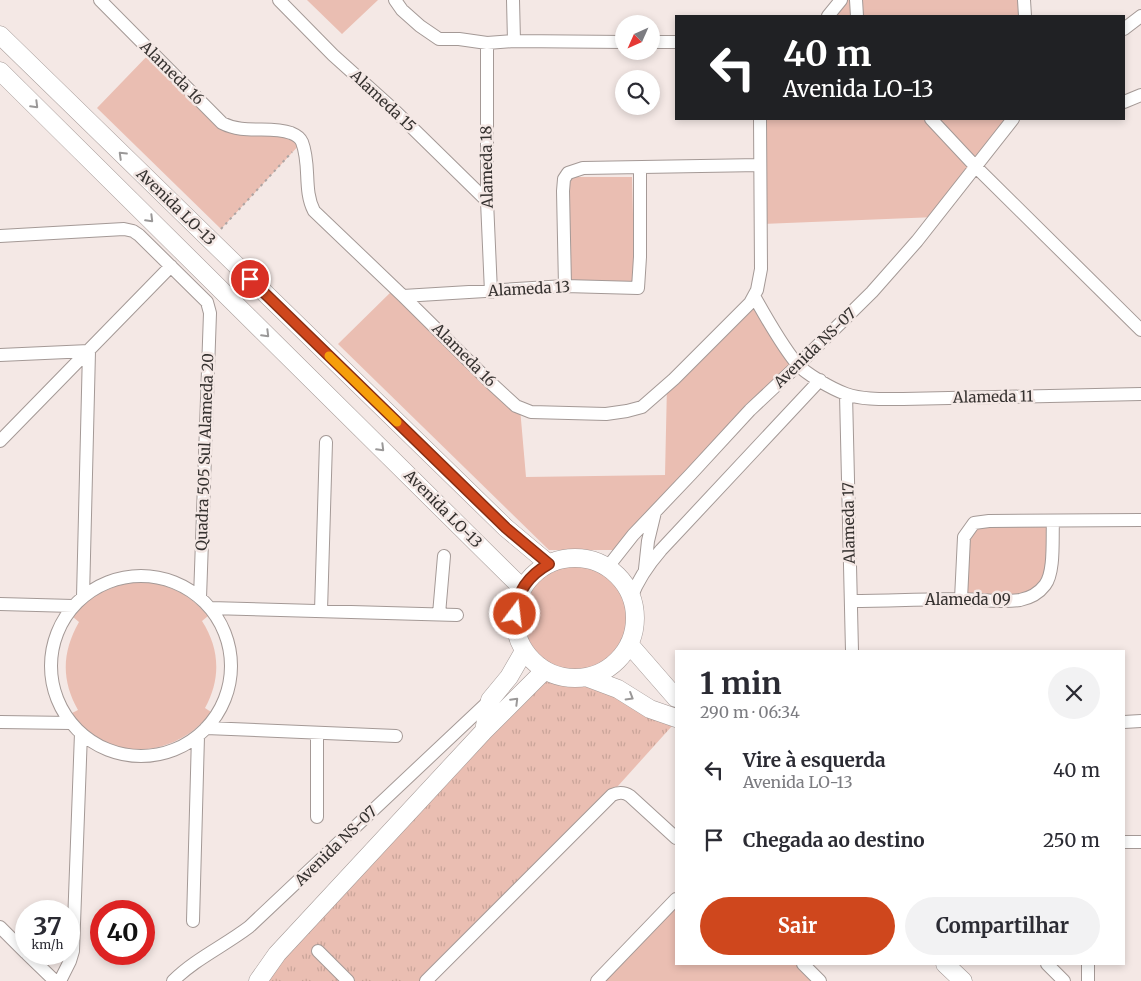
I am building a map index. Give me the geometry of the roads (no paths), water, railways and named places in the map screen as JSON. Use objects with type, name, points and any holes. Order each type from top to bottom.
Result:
[{"type":"street","name":"Alameda 16","points":[[100,0],[222,123],[236,128],[287,131],[296,135],[302,142],[308,195],[314,211],[492,384],[520,408],[538,413],[606,414],[627,412],[642,407],[741,311],[754,296],[760,279],[761,269],[760,120]]},
{"type":"street","name":"Alameda 15","points":[[279,0],[333,55],[393,109],[488,201]]},
{"type":"street","points":[[395,0],[402,10],[420,26],[439,39],[458,39],[487,43],[514,41],[615,42]]},
{"type":"street","points":[[513,0],[514,41]]},
{"type":"street","points":[[829,15],[841,0]]},
{"type":"street","points":[[856,0],[857,15]]},
{"type":"street","points":[[1024,0],[1024,15]]},
{"type":"street","points":[[1125,28],[1141,16]]},
{"type":"street","name":"Avenida LO-13","points":[[0,36],[506,528],[549,564]]},
{"type":"street","points":[[660,42],[675,42]]},
{"type":"street","name":"Alameda 18","points":[[487,43],[488,201],[491,292]]},
{"type":"street","name":"Avenida LO-13","points":[[0,71],[522,588]]},
{"type":"street","points":[[1125,102],[1141,95]]},
{"type":"street","points":[[932,120],[975,166],[1141,330]]},
{"type":"street","name":"Avenida NS-07","points":[[607,568],[620,550],[750,410],[872,292],[917,241],[1012,120]]},
{"type":"street","points":[[565,286],[563,185],[568,173],[583,168],[760,165]]},
{"type":"street","name":"Alameda 13","points":[[403,296],[565,286],[638,288],[640,168]]},
{"type":"street","points":[[0,236],[132,231],[140,235],[171,266],[0,441]]},
{"type":"street","name":"Quadra 505 Sul Alameda 20","points":[[171,266],[209,306],[200,598]]},
{"type":"street","points":[[754,296],[779,338],[798,365]]},
{"type":"street","points":[[0,355],[89,351]]},
{"type":"street","points":[[83,597],[89,351]]},
{"type":"street","name":"Alameda 11","points":[[798,365],[846,394],[872,398],[1141,394]]},
{"type":"street","name":"Avenida NS-07","points":[[631,598],[636,583],[644,569],[820,380]]},
{"type":"street","name":"Alameda 17","points":[[846,394],[852,650]]},
{"type":"street","points":[[321,611],[326,442]]},
{"type":"street","points":[[644,569],[648,541],[656,512]]},
{"type":"street","points":[[961,599],[964,537],[974,523],[989,521],[1141,520]]},
{"type":"street","name":"Alameda 09","points":[[851,602],[961,599],[996,601],[1018,600],[1036,594],[1044,587],[1050,572],[1053,521]]},
{"type":"street","points":[[439,614],[444,556]]},
{"type":"street","points":[[568,558],[588,560],[607,568],[617,576],[631,598],[634,611],[634,625],[628,644],[609,668],[598,674],[572,678],[558,676],[545,670],[524,651],[517,636],[514,620],[516,604],[522,588],[534,574],[549,564],[568,558]]},
{"type":"street","points":[[185,588],[194,580],[201,568]]},
{"type":"street","points":[[83,572],[88,582],[98,587]]},
{"type":"street","points":[[141,576],[164,579],[185,588],[200,598],[210,608],[222,628],[230,653],[231,671],[227,693],[218,713],[202,732],[183,746],[163,754],[141,756],[119,753],[98,745],[71,723],[59,703],[52,683],[53,647],[60,626],[73,606],[83,597],[98,587],[119,578],[141,576]]},
{"type":"street","points":[[0,604],[73,606]]},
{"type":"street","points":[[44,605],[53,612],[60,626]]},
{"type":"street","points":[[210,608],[457,615]]},
{"type":"street","points":[[222,628],[229,615],[238,609]]},
{"type":"street","points":[[628,644],[675,695]]},
{"type":"street","name":"Avenida NS-07","points":[[173,981],[185,969],[249,927],[490,700],[509,677],[524,651]]},
{"type":"street","name":"Avenida NS-07","points":[[258,981],[277,954],[484,731],[545,670]]},
{"type":"street","points":[[586,677],[618,689],[650,709],[675,718]]},
{"type":"street","name":"Avenida NS-07","points":[[484,731],[490,700]]},
{"type":"street","points":[[46,723],[54,715],[59,703]]},
{"type":"street","points":[[218,713],[224,722],[236,730]]},
{"type":"street","points":[[1125,722],[1141,721]]},
{"type":"street","points":[[0,722],[71,723]]},
{"type":"street","points":[[202,732],[236,730],[396,736]]},
{"type":"street","points":[[193,920],[197,766],[202,732]]},
{"type":"street","points":[[60,981],[70,963],[73,951],[81,733]]},
{"type":"street","points":[[317,733],[317,817]]},
{"type":"street","points":[[80,760],[89,750],[98,745]]},
{"type":"street","points":[[183,746],[193,755],[197,766]]},
{"type":"street","points":[[426,981],[600,806],[617,792],[624,793],[675,837]]},
{"type":"street","points":[[1125,842],[1141,842]]},
{"type":"street","points":[[597,981],[675,900]]},
{"type":"street","points":[[0,927],[15,941]]},
{"type":"street","points":[[318,950],[348,981]]},
{"type":"street","points":[[39,965],[54,981]]},
{"type":"street","points":[[803,965],[820,981]]},
{"type":"street","points":[[946,965],[963,981]]},
{"type":"street","points":[[1048,965],[1064,981]]},
{"type":"street","points":[[1088,965],[1088,981]]}]
